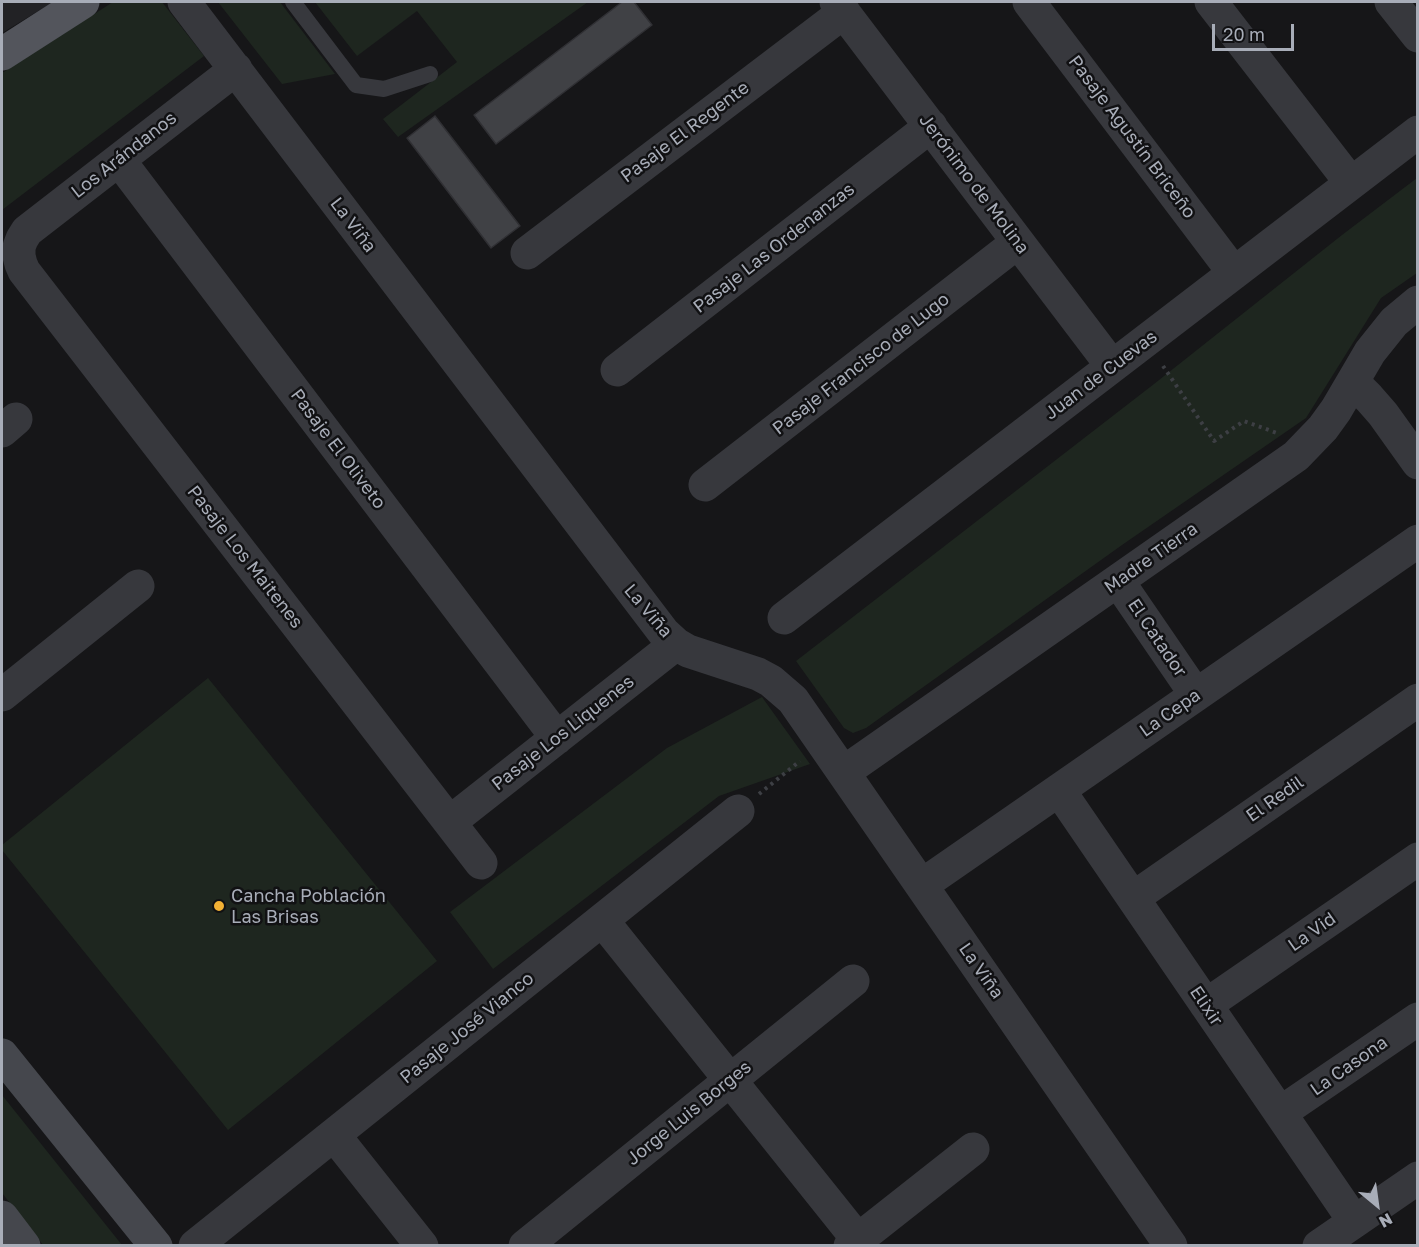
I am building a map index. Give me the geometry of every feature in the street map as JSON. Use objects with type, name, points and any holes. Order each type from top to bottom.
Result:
[{"type":"main road","points":[[2,54],[83,2]]},
{"type":"main road","points":[[2,1055],[156,1245]]},
{"type":"street","name":"La Viña","points":[[184,2],[653,621],[676,644],[688,651],[758,674],[771,681],[793,700],[1171,1245]]},
{"type":"street","name":"Pasaje Agustín Briceño","points":[[1029,2],[1234,273]]},
{"type":"street","points":[[1211,2],[1351,183]]},
{"type":"street","points":[[1391,2],[1418,36]]},
{"type":"street","name":"Jerónimo de Molina","points":[[840,7],[1112,366]]},
{"type":"street","name":"Pasaje El Regente","points":[[527,253],[840,7]]},
{"type":"street","name":"Los Arándanos","points":[[19,247],[27,231],[33,225],[236,69]]},
{"type":"street","name":"Pasaje Las Ordenanzas","points":[[616,370],[931,126]]},
{"type":"street","name":"Juan de Cuevas","points":[[784,618],[1418,132]]},
{"type":"street","name":"Pasaje El Oliveto","points":[[118,160],[557,738]]},
{"type":"street","name":"Pasaje Francisco de Lugo","points":[[705,485],[1018,242]]},
{"type":"street","name":"Pasaje Los Maitenes","points":[[19,247],[24,271],[482,864]]},
{"type":"street","name":"Madre Tierra","points":[[844,772],[1282,467],[1309,444],[1323,428],[1382,337],[1394,322],[1418,302]]},
{"type":"street","points":[[1353,382],[1383,414],[1418,463]]},
{"type":"street","name":"La Cepa","points":[[922,885],[1418,541]]},
{"type":"street","name":"El Catador","points":[[1118,581],[1196,695]]},
{"type":"street","points":[[2,694],[138,586]]},
{"type":"street","name":"Pasaje Los Liquenes","points":[[450,822],[676,644]]},
{"type":"street","name":"El Redil","points":[[1133,898],[1418,700]]},
{"type":"street","name":"Elixir","points":[[1059,790],[1354,1221]]},
{"type":"street","name":"Pasaje José Vianco","points":[[195,1245],[738,811]]},
{"type":"street","name":"La Vid","points":[[1206,1005],[1418,859]]},
{"type":"street","points":[[602,920],[731,1080],[857,1243],[973,1149]]},
{"type":"street","name":"Jorge Luis Borges","points":[[525,1245],[853,981]]},
{"type":"street","name":"La Casona","points":[[1280,1113],[1418,1019]]},
{"type":"street","points":[[334,1135],[422,1245]]},
{"type":"street","points":[[1319,1245],[1418,1178]]},
{"type":"lane","points":[[292,2],[356,85],[384,89],[430,74]]},
{"type":"path","points":[[1146,340],[1214,441],[1244,421],[1309,444]]},
{"type":"path","points":[[738,811],[824,743]]},
{"type":"shaded area","points":[[2,2],[53,2],[2,33]]},
{"type":"shaded area","points":[[113,2],[162,2],[204,56],[2,210],[2,73]]},
{"type":"shaded area","points":[[218,2],[280,2],[335,74],[282,84]]},
{"type":"shaded area","points":[[315,2],[588,2],[398,137],[383,119],[457,62],[417,11],[357,56]]},
{"type":"shaded area","points":[[1417,178],[1417,273],[1381,298],[1306,418],[1122,545],[866,728],[853,733],[844,728],[796,661]]},
{"type":"shaded area","name":"Cancha Población Las Brisas","points":[[208,678],[437,961],[228,1130],[2,850],[2,845]]},
{"type":"shaded area","points":[[762,697],[810,764],[719,796],[493,969],[450,912],[667,748]]},
{"type":"shaded area","points":[[2,1095],[122,1245],[43,1245],[2,1193]]},
{"type":"building","points":[[622,2],[634,2],[652,25],[496,144],[474,115]]},
{"type":"building","points":[[435,116],[520,226],[491,248],[407,138]]},
{"type":"place","name":"Cancha Población Las Brisas","points":[[219,906]]}]
